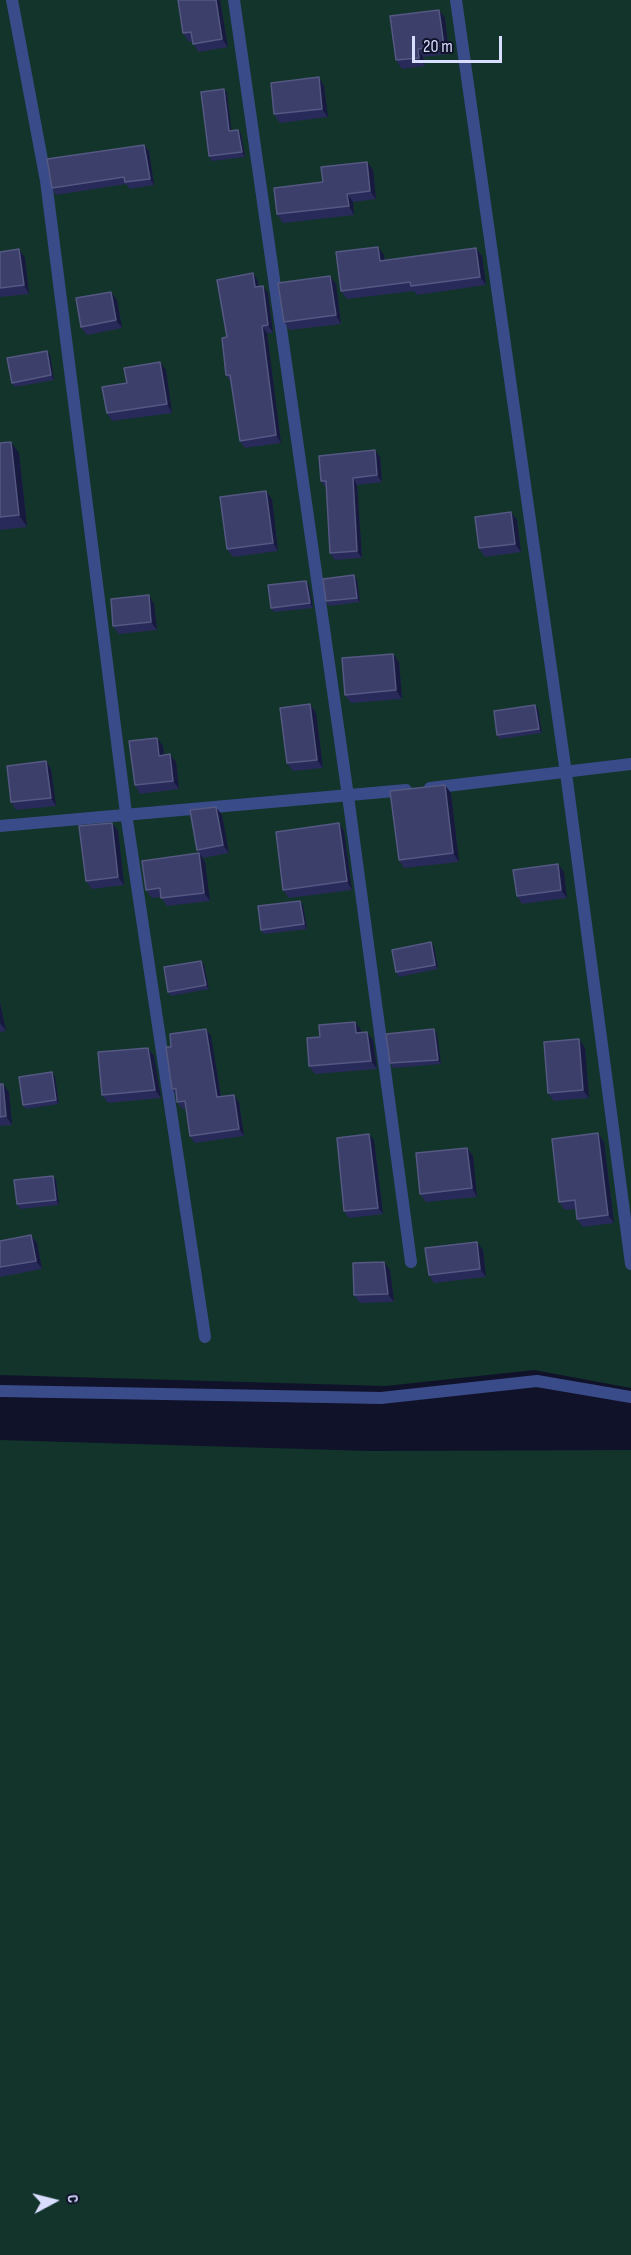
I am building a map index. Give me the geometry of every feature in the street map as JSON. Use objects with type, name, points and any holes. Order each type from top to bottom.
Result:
[{"type":"street","points":[[12,0],[46,181],[126,813],[205,1337]]},
{"type":"street","points":[[234,0],[348,796],[411,1262]]},
{"type":"street","points":[[456,0],[566,773],[631,1264]]},
{"type":"street","points":[[0,826],[126,813],[348,796],[631,764]]},
{"type":"street","points":[[0,1391],[381,1398],[537,1381],[631,1397]]},
{"type":"green space","points":[[0,0],[631,0],[631,1388],[534,1370],[386,1386],[0,1375]]},
{"type":"green space","points":[[0,1440],[371,1451],[631,1450],[631,2255],[0,2255]]},
{"type":"building","points":[[178,0],[216,0],[222,39],[193,44],[191,32],[183,33]]},
{"type":"building","points":[[439,10],[444,46],[418,49],[419,58],[396,60],[390,16]]},
{"type":"building","points":[[319,77],[322,109],[274,114],[271,83]]},
{"type":"building","points":[[224,89],[229,131],[238,130],[242,152],[209,156],[201,92]]},
{"type":"building","points":[[144,145],[150,179],[125,182],[124,177],[52,188],[47,159]]},
{"type":"building","points":[[367,162],[370,191],[347,194],[349,206],[277,214],[274,188],[323,182],[321,167]]},
{"type":"building","points":[[378,247],[380,261],[476,248],[480,277],[411,286],[410,282],[341,291],[336,252]]},
{"type":"building","points":[[19,249],[24,285],[0,288],[0,252]]},
{"type":"building","points":[[253,273],[255,287],[263,286],[268,325],[262,326],[276,435],[240,441],[230,375],[226,375],[222,338],[227,337],[217,280]]},
{"type":"building","points":[[330,276],[336,315],[284,322],[278,283]]},
{"type":"building","points":[[111,292],[116,320],[81,327],[76,298]]},
{"type":"building","points":[[47,351],[51,375],[12,383],[7,358]]},
{"type":"building","points":[[160,362],[167,404],[107,413],[102,387],[127,383],[124,368]]},
{"type":"building","points":[[11,442],[19,515],[0,517],[0,443]]},
{"type":"building","points":[[375,450],[377,475],[353,478],[357,551],[330,553],[326,481],[321,481],[319,456]]},
{"type":"building","points":[[266,491],[273,543],[227,549],[220,497]]},
{"type":"building","points":[[511,512],[515,544],[479,548],[475,517]]},
{"type":"building","points":[[354,575],[357,598],[326,601],[323,579]]},
{"type":"building","points":[[306,581],[310,603],[271,608],[268,585]]},
{"type":"building","points":[[149,595],[151,622],[113,626],[111,599]]},
{"type":"building","points":[[393,654],[396,690],[345,695],[342,658]]},
{"type":"building","points":[[310,704],[317,760],[287,763],[280,708]]},
{"type":"building","points":[[535,705],[539,729],[497,735],[494,711]]},
{"type":"building","points":[[157,738],[159,756],[170,754],[173,781],[135,785],[129,741]]},
{"type":"building","points":[[46,761],[51,798],[11,802],[7,766]]},
{"type":"building","points":[[445,785],[453,853],[399,860],[390,791]]},
{"type":"building","points":[[216,807],[223,845],[197,850],[190,810]]},
{"type":"building","points":[[112,823],[118,877],[86,881],[79,826]]},
{"type":"building","points":[[339,823],[347,881],[283,890],[276,832]]},
{"type":"building","points":[[199,853],[204,893],[161,898],[160,888],[146,890],[142,861]]},
{"type":"building","points":[[558,864],[561,890],[517,896],[513,870]]},
{"type":"building","points":[[300,901],[304,924],[261,930],[258,906]]},
{"type":"building","points":[[431,942],[435,965],[396,972],[392,950]]},
{"type":"building","points":[[201,961],[206,985],[168,992],[164,967]]},
{"type":"building","points":[[355,1022],[356,1033],[367,1032],[371,1061],[309,1066],[307,1038],[320,1037],[319,1025]]},
{"type":"building","points":[[206,1029],[217,1097],[234,1095],[239,1129],[190,1136],[185,1101],[177,1102],[176,1089],[172,1089],[166,1047],[171,1047],[170,1034]]},
{"type":"building","points":[[434,1029],[438,1060],[390,1063],[386,1034]]},
{"type":"building","points":[[579,1039],[583,1090],[548,1093],[544,1042]]},
{"type":"building","points":[[148,1048],[155,1090],[102,1095],[98,1052]]},
{"type":"building","points":[[52,1072],[56,1100],[23,1105],[19,1077]]},
{"type":"building","points":[[0,1084],[3,1084],[6,1116],[0,1117]]},
{"type":"building","points":[[598,1133],[608,1215],[577,1219],[575,1200],[559,1202],[552,1139]]},
{"type":"building","points":[[369,1134],[378,1208],[344,1211],[337,1138]]},
{"type":"building","points":[[467,1148],[472,1188],[420,1194],[416,1153]]},
{"type":"building","points":[[53,1176],[56,1200],[17,1204],[14,1180]]},
{"type":"building","points":[[31,1235],[36,1261],[0,1267],[0,1241]]},
{"type":"building","points":[[477,1242],[480,1269],[429,1275],[425,1248]]},
{"type":"building","points":[[384,1262],[388,1294],[354,1295],[353,1263]]}]
